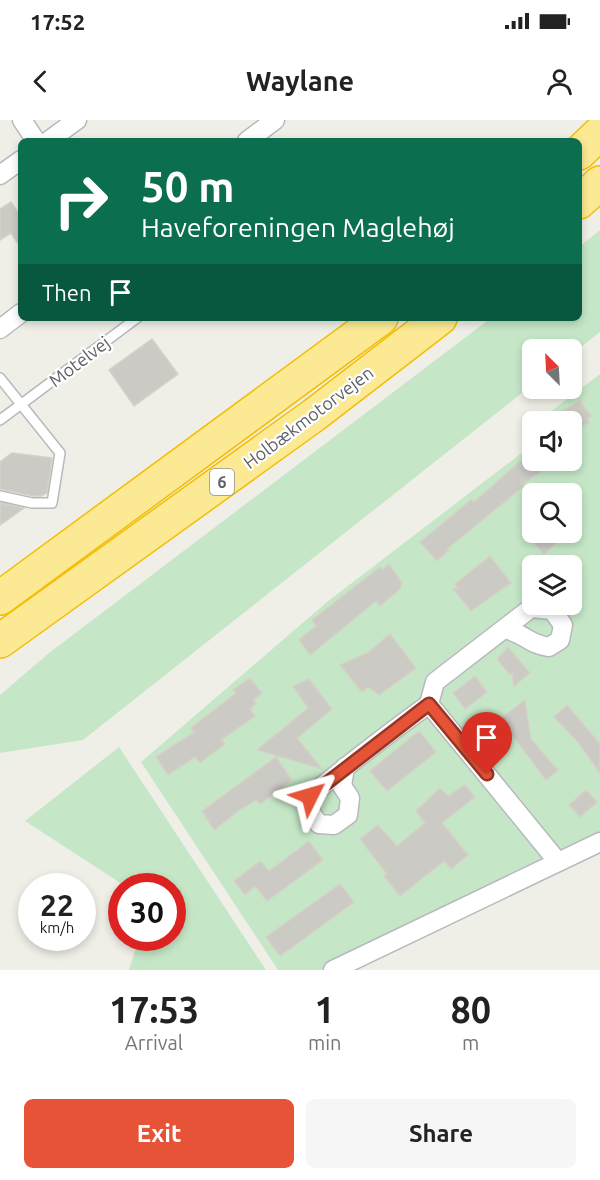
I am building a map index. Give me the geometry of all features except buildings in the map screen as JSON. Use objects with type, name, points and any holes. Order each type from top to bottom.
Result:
[{"type":"highway","points":[[582,150],[600,133]]},
{"type":"highway","points":[[582,199],[600,183]]},
{"type":"highway","name":"Holbækmotorvejen","points":[[0,598],[377,321]]},
{"type":"highway","name":"Holbækmotorvejen","points":[[0,641],[314,415],[436,321]]},
{"type":"street","points":[[22,120],[34,138]]},
{"type":"street","points":[[52,138],[77,120]]},
{"type":"street","points":[[252,138],[275,120]]},
{"type":"street","points":[[0,175],[18,162]]},
{"type":"street","points":[[0,329],[18,315]]},
{"type":"street","points":[[345,767],[429,704],[435,682],[504,629]]},
{"type":"street","points":[[429,704],[558,862]]},
{"type":"street","points":[[333,970],[600,842]]},
{"type":"lane","name":"Motelvej","points":[[0,420],[134,321]]},
{"type":"lane","points":[[0,378],[60,453],[52,503],[32,503],[0,496]]},
{"type":"green space","points":[[600,230],[600,332],[582,346],[582,339],[522,339],[522,393],[83,740],[0,753],[0,695],[49,653],[487,321],[582,321],[582,245]]},
{"type":"green space","points":[[600,374],[600,835],[321,970],[278,970],[141,762],[327,602],[522,453],[522,471],[582,471],[582,411],[552,411],[567,399],[582,399],[582,388]]},
{"type":"green space","points":[[119,747],[266,970],[129,970],[135,951],[186,951],[186,873],[108,873],[108,875],[25,821]]},
{"type":"route","points":[[310,796],[373,745],[429,704],[487,774]]}]
